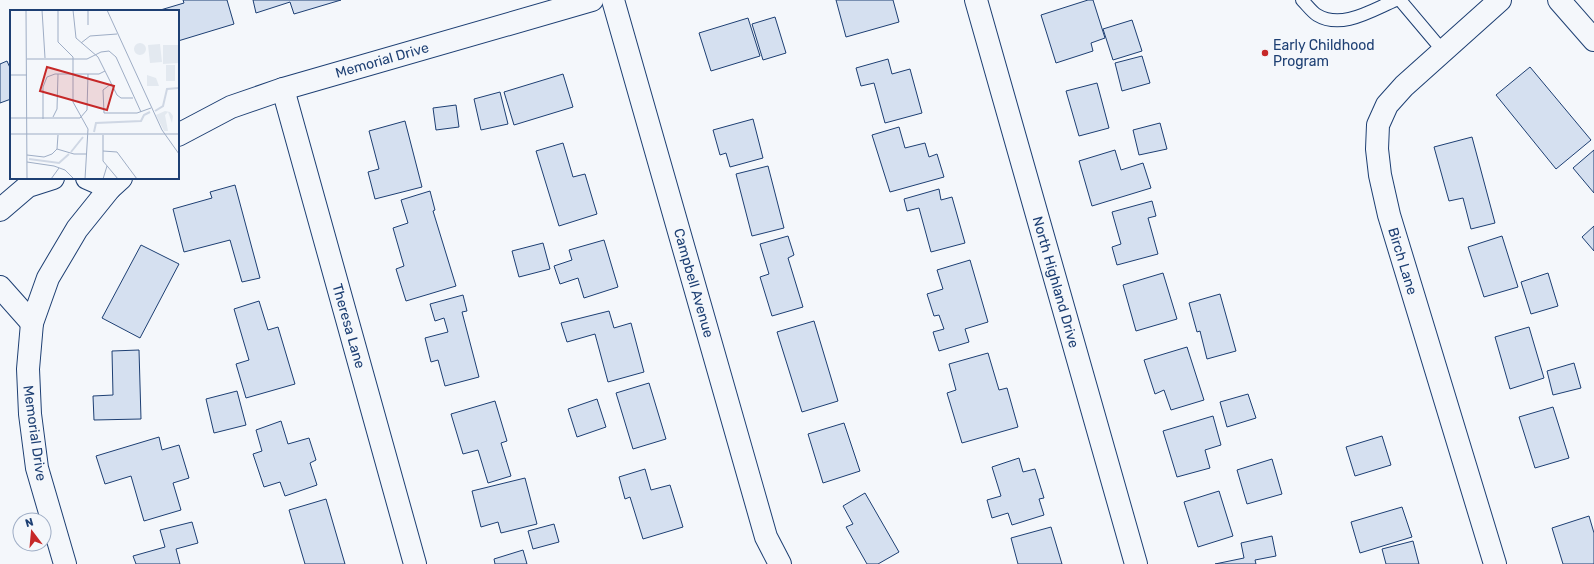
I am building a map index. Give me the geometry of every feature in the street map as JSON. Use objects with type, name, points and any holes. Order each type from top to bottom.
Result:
[{"type":"street","name":"Memorial Drive","points":[[179,134],[231,107],[283,89],[592,0]]},
{"type":"street","name":"Campbell Avenue","points":[[613,0],[766,537],[780,564]]},
{"type":"street","name":"North Highland Drive","points":[[976,0],[1136,564]]},
{"type":"street","name":"Birch Lane","points":[[1495,564],[1389,215],[1380,175],[1377,149],[1378,125],[1387,105],[1404,86],[1500,0]]},
{"type":"street","points":[[1559,0],[1594,40]]},
{"type":"street","name":"Theresa Lane","points":[[283,89],[416,564]]},
{"type":"street","points":[[0,210],[28,186],[50,179]]},
{"type":"street","name":"Memorial Drive","points":[[65,564],[37,468],[30,414],[28,369],[32,323],[48,278],[77,229],[115,183],[93,179]]},
{"type":"street","points":[[0,287],[32,323]]},
{"type":"lane","points":[[1302,0],[1316,15],[1332,22],[1343,21],[1396,0]]},
{"type":"lane","points":[[1400,0],[1443,51]]},
{"type":"building","points":[[183,0],[227,0],[234,24],[179,41],[179,10],[160,10],[184,3]]},
{"type":"building","points":[[253,0],[341,0],[294,14],[290,2],[256,13]]},
{"type":"building","points":[[836,0],[893,0],[899,22],[846,37]]},
{"type":"building","points":[[1088,0],[1093,0],[1105,38],[1091,43],[1093,51],[1056,63],[1041,15]]},
{"type":"building","points":[[775,17],[786,53],[763,60],[752,24]]},
{"type":"building","points":[[748,18],[760,56],[711,71],[699,33]]},
{"type":"building","points":[[1132,20],[1142,51],[1113,60],[1103,29]]},
{"type":"building","points":[[1142,56],[1150,83],[1122,91],[1115,63]]},
{"type":"building","points":[[888,59],[892,74],[910,69],[922,113],[885,123],[874,83],[861,86],[856,68]]},
{"type":"building","points":[[7,61],[10,68],[10,99],[0,103],[0,64]]},
{"type":"building","points":[[1530,67],[1591,140],[1556,169],[1496,95]]},
{"type":"building","points":[[563,74],[573,107],[514,125],[504,92]]},
{"type":"building","points":[[1097,83],[1109,128],[1079,136],[1066,91]]},
{"type":"building","points":[[500,92],[508,124],[481,130],[474,99]]},
{"type":"building","points":[[456,105],[459,127],[436,130],[433,108]]},
{"type":"building","points":[[753,119],[763,158],[730,167],[726,153],[720,155],[713,130]]},
{"type":"building","points":[[405,121],[422,187],[375,199],[368,172],[379,169],[369,131]]},
{"type":"building","points":[[1160,123],[1167,149],[1139,155],[1133,130]]},
{"type":"building","points":[[899,127],[905,148],[925,143],[929,157],[937,154],[944,177],[890,192],[872,135]]},
{"type":"building","points":[[1472,137],[1495,223],[1471,229],[1463,198],[1449,201],[1434,147]]},
{"type":"building","points":[[563,143],[573,177],[585,174],[597,214],[559,226],[536,151]]},
{"type":"building","points":[[1115,150],[1121,170],[1143,163],[1151,188],[1092,206],[1079,161]]},
{"type":"building","points":[[1594,150],[1594,193],[1573,168]]},
{"type":"building","points":[[768,166],[784,228],[752,236],[736,174]]},
{"type":"building","points":[[235,185],[260,278],[242,282],[230,240],[184,252],[173,209],[212,198],[210,192]]},
{"type":"building","points":[[939,189],[941,200],[952,197],[965,243],[931,252],[919,208],[907,211],[904,199]]},
{"type":"building","points":[[430,191],[435,210],[433,211],[456,286],[406,301],[396,269],[404,266],[393,228],[408,223],[401,200]]},
{"type":"building","points":[[1152,201],[1156,216],[1148,218],[1158,254],[1117,265],[1112,247],[1121,244],[1112,212]]},
{"type":"building","points":[[1594,226],[1594,251],[1582,237]]},
{"type":"building","points":[[788,236],[794,255],[788,258],[803,307],[772,316],[760,277],[769,274],[760,244]]},
{"type":"building","points":[[1502,236],[1518,287],[1484,297],[1468,247]]},
{"type":"building","points":[[604,240],[618,287],[584,298],[578,278],[560,284],[554,266],[572,260],[569,250]]},
{"type":"building","points":[[543,243],[550,269],[519,277],[512,251]]},
{"type":"building","points":[[141,245],[179,264],[140,338],[102,318]]},
{"type":"building","points":[[970,260],[988,322],[965,329],[969,342],[939,351],[933,332],[944,329],[939,315],[934,316],[927,294],[943,289],[937,270]]},
{"type":"building","points":[[1163,273],[1177,319],[1136,331],[1123,285]]},
{"type":"building","points":[[1548,273],[1558,306],[1531,314],[1521,282]]},
{"type":"building","points":[[1220,294],[1236,351],[1207,359],[1200,331],[1197,332],[1189,303]]},
{"type":"building","points":[[463,295],[467,311],[462,312],[479,377],[445,386],[438,360],[431,362],[425,338],[448,332],[444,318],[435,321],[430,304]]},
{"type":"building","points":[[259,301],[268,330],[278,327],[295,384],[246,398],[236,364],[249,360],[234,309]]},
{"type":"building","points":[[609,311],[614,328],[631,323],[644,372],[608,382],[595,334],[567,342],[561,323]]},
{"type":"building","points":[[814,321],[838,401],[802,412],[777,332]]},
{"type":"building","points":[[1529,327],[1544,378],[1510,389],[1495,337]]},
{"type":"building","points":[[1187,347],[1204,400],[1171,410],[1164,390],[1155,394],[1144,360]]},
{"type":"building","points":[[139,350],[141,419],[94,420],[93,396],[113,395],[112,351]]},
{"type":"building","points":[[988,353],[999,390],[1007,388],[1018,427],[962,443],[947,393],[956,390],[949,364]]},
{"type":"building","points":[[1574,363],[1581,388],[1553,395],[1547,371]]},
{"type":"building","points":[[649,383],[666,439],[633,449],[616,393]]},
{"type":"building","points":[[237,391],[246,425],[214,433],[206,399]]},
{"type":"building","points":[[1248,394],[1256,418],[1227,427],[1220,402]]},
{"type":"building","points":[[597,399],[606,427],[577,437],[568,409]]},
{"type":"building","points":[[495,401],[507,441],[501,443],[511,476],[488,483],[478,450],[463,454],[451,414]]},
{"type":"building","points":[[1553,407],[1569,458],[1535,468],[1519,417]]},
{"type":"building","points":[[1213,416],[1221,445],[1205,450],[1210,468],[1177,477],[1163,431]]},
{"type":"building","points":[[281,421],[288,444],[309,438],[316,460],[310,463],[317,485],[285,496],[280,482],[264,487],[253,454],[262,451],[256,430]]},
{"type":"building","points":[[844,423],[860,471],[823,483],[808,434]]},
{"type":"building","points":[[1382,436],[1391,465],[1355,476],[1346,447]]},
{"type":"building","points":[[159,437],[162,450],[179,445],[189,478],[173,483],[181,510],[144,521],[131,476],[105,484],[96,456]]},
{"type":"building","points":[[1019,458],[1023,472],[1035,469],[1044,498],[1039,499],[1044,515],[1012,525],[1008,513],[992,518],[987,500],[1001,496],[992,467]]},
{"type":"building","points":[[1272,459],[1282,494],[1247,504],[1237,470]]},
{"type":"building","points":[[645,469],[651,490],[670,485],[683,527],[643,539],[630,497],[625,499],[619,477]]},
{"type":"building","points":[[525,478],[537,524],[501,533],[498,522],[481,527],[472,491]]},
{"type":"building","points":[[1219,491],[1233,536],[1198,547],[1184,502]]},
{"type":"building","points":[[865,493],[899,552],[878,564],[867,564],[846,527],[853,524],[843,506]]},
{"type":"building","points":[[326,499],[345,564],[305,564],[289,510]]},
{"type":"building","points":[[1402,507],[1412,537],[1360,553],[1351,522]]},
{"type":"building","points":[[1589,516],[1594,533],[1594,564],[1563,564],[1552,528]]},
{"type":"building","points":[[192,522],[198,543],[176,549],[180,564],[136,564],[133,556],[165,547],[160,530]]},
{"type":"building","points":[[554,524],[559,542],[533,549],[528,531]]},
{"type":"building","points":[[1051,527],[1062,564],[1018,564],[1011,538]]},
{"type":"building","points":[[1272,536],[1276,556],[1255,560],[1256,564],[1215,564],[1244,558],[1241,543]]},
{"type":"building","points":[[1413,541],[1419,564],[1386,564],[1382,549]]},
{"type":"building","points":[[523,550],[527,564],[495,564],[494,559]]},
{"type":"place","name":"Early Childhood Program","points":[[1265,53]]}]
